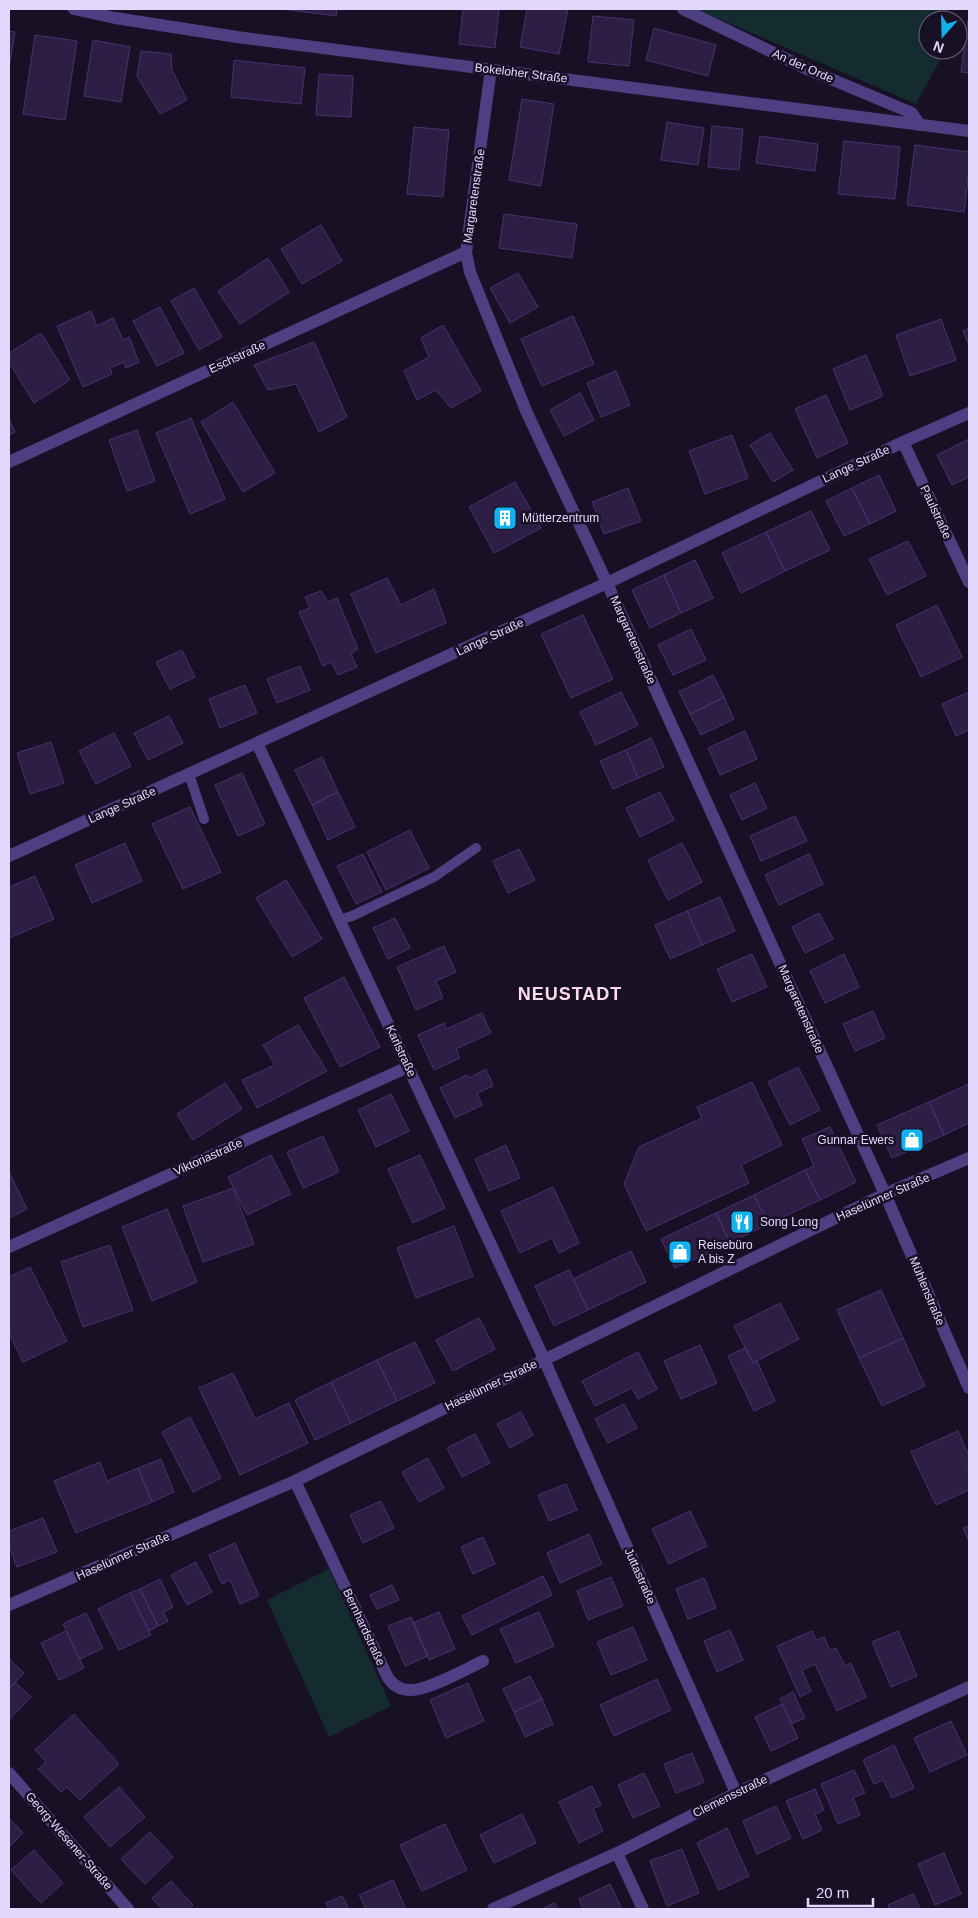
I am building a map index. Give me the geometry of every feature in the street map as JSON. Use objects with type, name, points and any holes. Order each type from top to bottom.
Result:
[{"type":"street","name":"Bokeloher Straße","points":[[74,9],[115,18],[237,37],[969,131]]},
{"type":"street","name":"An der Orde","points":[[683,9],[807,69],[912,113],[920,125]]},
{"type":"street","name":"Margaretenstraße","points":[[491,69],[466,252],[470,272],[527,413],[607,583],[885,1194]]},
{"type":"street","name":"Eschstraße","points":[[9,462],[466,252]]},
{"type":"street","name":"Lange Straße","points":[[9,856],[607,583],[903,442],[969,413]]},
{"type":"street","name":"Paulstraße","points":[[903,442],[969,582]]},
{"type":"street","name":"Karlstraße","points":[[257,744],[544,1359]]},
{"type":"street","name":"Viktoriastraße","points":[[9,1247],[408,1067]]},
{"type":"street","name":"Haselünner Straße","points":[[9,1606],[295,1481],[885,1194],[969,1158]]},
{"type":"street","name":"Mühlenstraße","points":[[885,1194],[969,1388]]},
{"type":"street","name":"Juttastraße","points":[[544,1359],[736,1793]]},
{"type":"street","name":"Bernhardstraße","points":[[295,1481],[388,1678],[394,1686],[409,1690],[421,1689],[483,1661]]},
{"type":"street","name":"Clemensstraße","points":[[493,1909],[617,1852],[736,1793],[969,1687]]},
{"type":"street","name":"Georg-Wesener-Straße","points":[[9,1773],[128,1909]]},
{"type":"street","points":[[617,1852],[643,1909]]},
{"type":"lane","points":[[189,774],[204,819]]},
{"type":"lane","points":[[339,920],[352,916],[434,877],[476,848]]},
{"type":"green space","points":[[696,9],[948,9],[918,10],[918,60],[939,60],[916,104]]},
{"type":"green space","points":[[329,1569],[391,1706],[329,1737],[267,1600]]},
{"type":"building","points":[[282,9],[337,9],[336,16]]},
{"type":"building","points":[[463,9],[499,9],[495,48],[459,44]]},
{"type":"building","points":[[527,9],[568,9],[559,54],[520,47]]},
{"type":"building","points":[[593,16],[634,20],[629,66],[588,62]]},
{"type":"building","points":[[969,20],[969,73],[961,72],[963,60],[968,60]]},
{"type":"building","points":[[654,28],[716,45],[708,76],[646,60]]},
{"type":"building","points":[[9,31],[15,32],[9,68]]},
{"type":"building","points":[[35,35],[77,41],[65,120],[23,114]]},
{"type":"building","points":[[93,40],[130,47],[121,102],[84,96]]},
{"type":"building","points":[[141,51],[171,54],[172,70],[187,100],[160,114],[137,76]]},
{"type":"building","points":[[234,60],[305,68],[301,104],[231,97]]},
{"type":"building","points":[[319,74],[353,76],[351,117],[316,115]]},
{"type":"building","points":[[522,99],[554,104],[541,186],[509,180]]},
{"type":"building","points":[[667,122],[704,128],[698,165],[661,160]]},
{"type":"building","points":[[712,126],[743,129],[739,170],[708,167]]},
{"type":"building","points":[[414,127],[449,130],[443,197],[407,194]]},
{"type":"building","points":[[760,136],[818,144],[815,171],[756,163]]},
{"type":"building","points":[[844,141],[900,147],[895,199],[838,194]]},
{"type":"building","points":[[915,145],[969,152],[969,171],[964,212],[907,205]]},
{"type":"building","points":[[504,214],[577,224],[572,258],[499,248]]},
{"type":"building","points":[[321,225],[342,261],[302,284],[281,249]]},
{"type":"building","points":[[268,258],[289,292],[240,324],[218,291]]},
{"type":"building","points":[[518,273],[538,307],[510,323],[490,288]]},
{"type":"building","points":[[194,288],[222,337],[199,350],[171,301]]},
{"type":"building","points":[[160,307],[184,353],[157,366],[133,321]]},
{"type":"building","points":[[91,311],[97,326],[113,318],[123,340],[129,337],[139,362],[126,368],[124,362],[110,368],[112,374],[83,387],[57,326]]},
{"type":"building","points":[[573,316],[594,364],[542,386],[521,339]]},
{"type":"building","points":[[941,319],[956,360],[910,376],[896,335]]},
{"type":"building","points":[[443,325],[481,391],[451,408],[436,390],[417,400],[404,371],[429,357],[421,338]]},
{"type":"building","points":[[969,328],[969,345],[963,331]]},
{"type":"building","points":[[41,333],[70,380],[34,403],[9,362],[9,353]]},
{"type":"building","points":[[314,342],[347,417],[319,432],[296,384],[268,390],[254,365]]},
{"type":"building","points":[[866,355],[883,396],[850,410],[833,369]]},
{"type":"building","points":[[616,371],[630,405],[601,417],[587,383]]},
{"type":"building","points":[[580,393],[594,420],[564,436],[550,410]]},
{"type":"building","points":[[826,395],[848,443],[817,458],[795,409]]},
{"type":"building","points":[[233,402],[275,473],[243,492],[201,422]]},
{"type":"building","points":[[191,418],[225,499],[190,514],[156,433]]},
{"type":"building","points":[[9,419],[15,432],[9,435]]},
{"type":"building","points":[[137,430],[155,481],[127,491],[109,440]]},
{"type":"building","points":[[770,433],[793,470],[773,482],[750,445]]},
{"type":"building","points":[[732,435],[748,478],[705,494],[689,451]]},
{"type":"building","points":[[969,439],[969,477],[952,485],[937,455]]},
{"type":"building","points":[[879,475],[896,511],[870,524],[852,488]]},
{"type":"building","name":"Mütterzentrum","points":[[515,482],[541,528],[494,553],[469,507]]},
{"type":"building","points":[[628,488],[641,521],[604,534],[592,502]]},
{"type":"building","points":[[852,488],[870,524],[844,536],[826,501]]},
{"type":"building","points":[[811,511],[830,550],[785,571],[766,532]]},
{"type":"building","points":[[766,532],[785,571],[741,593],[722,553]]},
{"type":"building","points":[[908,541],[926,576],[887,595],[869,559]]},
{"type":"building","points":[[695,560],[713,598],[681,613],[664,575]]},
{"type":"building","points":[[664,575],[681,613],[650,628],[632,590]]},
{"type":"building","points":[[387,578],[401,605],[434,589],[446,623],[376,653],[351,594]]},
{"type":"building","points":[[321,591],[328,602],[337,598],[358,649],[351,654],[357,667],[338,675],[331,662],[323,666],[299,612],[310,608],[305,597]]},
{"type":"building","points":[[937,605],[962,657],[921,677],[896,625]]},
{"type":"building","points":[[583,615],[613,679],[571,698],[541,634]]},
{"type":"building","points":[[691,629],[706,660],[673,675],[658,645]]},
{"type":"building","points":[[182,650],[195,677],[170,689],[156,662]]},
{"type":"building","points":[[300,666],[310,690],[277,703],[267,679]]},
{"type":"building","points":[[713,675],[724,697],[690,714],[679,692]]},
{"type":"building","points":[[245,685],[257,713],[220,728],[209,699]]},
{"type":"building","points":[[621,692],[638,725],[596,745],[580,712]]},
{"type":"building","points":[[969,692],[969,730],[956,736],[942,704]]},
{"type":"building","points":[[724,697],[734,719],[701,735],[690,714]]},
{"type":"building","points":[[169,716],[183,743],[148,760],[134,733]]},
{"type":"building","points":[[745,731],[757,759],[720,775],[708,748]]},
{"type":"building","points":[[114,733],[131,766],[96,784],[79,751]]},
{"type":"building","points":[[651,738],[664,767],[638,778],[626,750]]},
{"type":"building","points":[[51,742],[64,783],[30,794],[17,753]]},
{"type":"building","points":[[626,750],[638,778],[613,789],[600,761]]},
{"type":"building","points":[[322,757],[338,792],[312,805],[295,770]]},
{"type":"building","points":[[242,773],[265,824],[238,836],[215,785]]},
{"type":"building","points":[[755,783],[767,808],[742,820],[730,795]]},
{"type":"building","points":[[338,792],[355,827],[328,840],[312,805]]},
{"type":"building","points":[[660,792],[674,820],[640,837],[626,808]]},
{"type":"building","points":[[190,807],[221,872],[183,889],[152,824]]},
{"type":"building","points":[[795,816],[807,841],[761,861],[750,836]]},
{"type":"building","points":[[410,830],[429,868],[386,890],[367,852]]},
{"type":"building","points":[[125,843],[142,881],[92,903],[75,865]]},
{"type":"building","points":[[682,843],[702,882],[668,900],[648,860]]},
{"type":"building","points":[[519,849],[535,880],[508,893],[493,861]]},
{"type":"building","points":[[363,854],[382,892],[356,904],[337,866]]},
{"type":"building","points":[[809,854],[823,884],[779,905],[765,875]]},
{"type":"building","points":[[35,876],[54,919],[9,938],[9,887]]},
{"type":"building","points":[[286,880],[322,939],[292,957],[256,898]]},
{"type":"building","points":[[720,897],[735,931],[702,945],[687,911]]},
{"type":"building","points":[[687,911],[702,945],[670,959],[655,925]]},
{"type":"building","points":[[819,913],[833,939],[805,953],[792,927]]},
{"type":"building","points":[[395,918],[410,948],[388,959],[373,928]]},
{"type":"building","points":[[444,946],[456,972],[436,981],[443,998],[416,1010],[397,967]]},
{"type":"building","points":[[752,954],[767,987],[732,1002],[717,969]]},
{"type":"building","points":[[844,954],[859,987],[825,1003],[810,971]]},
{"type":"building","points":[[344,977],[380,1047],[340,1067],[304,998]]},
{"type":"building","points":[[873,1011],[885,1038],[855,1051],[843,1024]]},
{"type":"building","points":[[482,1013],[491,1033],[456,1049],[460,1058],[434,1070],[418,1035],[444,1023],[446,1029]]},
{"type":"building","points":[[298,1025],[327,1071],[257,1108],[242,1080],[275,1065],[263,1045]]},
{"type":"building","points":[[798,1067],[820,1110],[790,1125],[768,1082]]},
{"type":"building","points":[[486,1069],[493,1086],[477,1093],[482,1105],[455,1118],[440,1088],[467,1075],[469,1078]]},
{"type":"building","points":[[752,1082],[782,1145],[741,1165],[749,1183],[646,1231],[624,1184],[639,1147],[702,1118],[697,1107]]},
{"type":"building","points":[[225,1083],[242,1109],[193,1140],[177,1114]]},
{"type":"building","points":[[969,1084],[969,1123],[944,1135],[929,1102]]},
{"type":"building","points":[[391,1094],[409,1131],[376,1147],[358,1110]]},
{"type":"building","points":[[929,1102],[944,1135],[892,1158],[877,1125]]},
{"type":"building","points":[[830,1127],[856,1182],[820,1200],[805,1170],[814,1166],[802,1139]]},
{"type":"building","points":[[323,1136],[339,1172],[303,1188],[287,1152]]},
{"type":"building","points":[[506,1145],[520,1178],[489,1191],[475,1159]]},
{"type":"building","points":[[271,1155],[291,1194],[247,1215],[228,1177]]},
{"type":"building","points":[[420,1155],[445,1208],[413,1223],[388,1169]]},
{"type":"building","points":[[805,1170],[820,1200],[768,1224],[754,1195]]},
{"type":"building","points":[[9,1172],[27,1209],[9,1218]]},
{"type":"building","points":[[553,1187],[579,1243],[559,1253],[552,1238],[520,1253],[501,1211]]},
{"type":"building","points":[[233,1188],[254,1244],[203,1262],[183,1206]]},
{"type":"building","points":[[754,1195],[768,1224],[730,1243],[716,1213]]},
{"type":"building","points":[[167,1209],[197,1282],[152,1301],[122,1227]]},
{"type":"building","points":[[716,1213],[730,1243],[675,1268],[661,1239]]},
{"type":"building","points":[[454,1226],[473,1276],[416,1298],[397,1248]]},
{"type":"building","points":[[110,1245],[133,1310],[83,1327],[61,1262]]},
{"type":"building","points":[[631,1251],[646,1282],[588,1310],[573,1279]]},
{"type":"building","points":[[30,1267],[67,1341],[23,1362],[9,1333],[9,1277]]},
{"type":"building","points":[[569,1270],[588,1310],[554,1326],[535,1286]]},
{"type":"building","points":[[881,1290],[903,1338],[859,1358],[837,1310]]},
{"type":"building","points":[[780,1303],[799,1339],[753,1363],[734,1326]]},
{"type":"building","points":[[479,1318],[495,1349],[453,1371],[436,1340]]},
{"type":"building","points":[[903,1338],[925,1386],[882,1406],[859,1358]]},
{"type":"building","points":[[415,1342],[435,1383],[397,1401],[377,1360]]},
{"type":"building","points":[[700,1345],[717,1383],[681,1399],[664,1361]]},
{"type":"building","points":[[745,1348],[753,1363],[757,1361],[775,1401],[754,1411],[728,1356]]},
{"type":"building","points":[[638,1352],[657,1389],[638,1399],[632,1388],[595,1406],[582,1381]]},
{"type":"building","points":[[377,1360],[397,1401],[351,1423],[331,1382]]},
{"type":"building","points":[[233,1373],[255,1419],[289,1403],[308,1443],[240,1475],[199,1388]]},
{"type":"building","points":[[331,1382],[351,1423],[315,1440],[295,1400]]},
{"type":"building","points":[[624,1404],[637,1428],[608,1443],[595,1419]]},
{"type":"building","points":[[521,1412],[533,1435],[510,1448],[497,1424]]},
{"type":"building","points":[[190,1417],[221,1478],[193,1492],[162,1432]]},
{"type":"building","points":[[958,1431],[969,1456],[969,1462],[966,1463],[969,1469],[969,1490],[936,1505],[911,1452]]},
{"type":"building","points":[[475,1434],[490,1463],[462,1477],[447,1448]]},
{"type":"building","points":[[428,1458],[444,1488],[419,1502],[402,1472]]},
{"type":"building","points":[[161,1459],[174,1492],[152,1502],[138,1468]]},
{"type":"building","points":[[100,1462],[107,1481],[138,1468],[152,1502],[76,1533],[54,1481]]},
{"type":"building","points":[[566,1484],[577,1510],[549,1521],[538,1495]]},
{"type":"building","points":[[381,1501],[394,1528],[363,1543],[350,1515]]},
{"type":"building","points":[[690,1511],[707,1546],[669,1564],[652,1529]]},
{"type":"building","points":[[43,1518],[57,1552],[17,1567],[9,1546],[9,1531]]},
{"type":"building","points":[[969,1526],[969,1541],[963,1528]]},
{"type":"building","points":[[589,1534],[602,1564],[560,1583],[547,1553]]},
{"type":"building","points":[[483,1537],[495,1564],[473,1574],[461,1547]]},
{"type":"building","points":[[235,1543],[259,1596],[240,1604],[230,1580],[222,1584],[209,1555]]},
{"type":"building","points":[[196,1562],[212,1592],[187,1605],[171,1575]]},
{"type":"building","points":[[543,1576],[552,1595],[472,1635],[462,1616]]},
{"type":"building","points":[[611,1577],[623,1606],[588,1620],[577,1591]]},
{"type":"building","points":[[704,1578],[716,1608],[688,1619],[676,1589]]},
{"type":"building","points":[[160,1579],[173,1607],[163,1612],[168,1621],[158,1626],[140,1589]]},
{"type":"building","points":[[392,1585],[399,1600],[377,1609],[370,1595]]},
{"type":"building","points":[[140,1589],[158,1626],[149,1631],[130,1593]]},
{"type":"building","points":[[130,1593],[151,1635],[119,1650],[98,1609]]},
{"type":"building","points":[[439,1612],[455,1649],[429,1660],[413,1623]]},
{"type":"building","points":[[539,1612],[554,1646],[516,1663],[500,1629]]},
{"type":"building","points":[[86,1613],[103,1648],[80,1659],[63,1624]]},
{"type":"building","points":[[411,1617],[428,1656],[405,1666],[388,1626]]},
{"type":"building","points":[[633,1627],[647,1660],[611,1675],[597,1642]]},
{"type":"building","points":[[730,1630],[743,1660],[717,1672],[704,1641]]},
{"type":"building","points":[[66,1631],[84,1668],[59,1680],[41,1643]]},
{"type":"building","points":[[812,1631],[816,1640],[824,1637],[830,1650],[836,1648],[845,1666],[851,1663],[866,1697],[837,1711],[815,1664],[802,1670],[811,1691],[800,1697],[777,1646]]},
{"type":"building","points":[[898,1631],[917,1676],[891,1687],[872,1642]]},
{"type":"building","points":[[9,1659],[24,1673],[9,1689]]},
{"type":"building","points":[[530,1676],[542,1699],[514,1712],[503,1689]]},
{"type":"building","points":[[657,1679],[671,1710],[614,1736],[600,1705]]},
{"type":"building","points":[[15,1682],[31,1697],[9,1720],[9,1689]]},
{"type":"building","points":[[468,1683],[484,1721],[446,1738],[430,1700]]},
{"type":"building","points":[[793,1692],[805,1718],[792,1724],[780,1699]]},
{"type":"building","points":[[542,1699],[553,1724],[525,1737],[514,1712]]},
{"type":"building","points":[[782,1704],[798,1738],[771,1751],[755,1717]]},
{"type":"building","points":[[74,1714],[119,1764],[80,1800],[67,1787],[61,1792],[38,1769],[46,1762],[35,1750]]},
{"type":"building","points":[[951,1721],[967,1755],[930,1772],[914,1738]]},
{"type":"building","points":[[894,1745],[914,1788],[892,1798],[883,1780],[874,1784],[863,1760]]},
{"type":"building","points":[[692,1753],[704,1782],[676,1793],[664,1764]]},
{"type":"building","points":[[854,1770],[865,1793],[853,1798],[860,1815],[838,1824],[821,1784]]},
{"type":"building","points":[[644,1773],[660,1806],[633,1818],[618,1785]]},
{"type":"building","points":[[592,1786],[601,1805],[593,1809],[603,1831],[579,1843],[559,1802]]},
{"type":"building","points":[[119,1787],[145,1817],[110,1847],[84,1817]]},
{"type":"building","points":[[815,1789],[824,1810],[815,1814],[822,1830],[803,1839],[786,1801]]},
{"type":"building","points":[[776,1806],[791,1838],[757,1854],[743,1821]]},
{"type":"building","points":[[522,1814],[536,1843],[494,1863],[480,1835]]},
{"type":"building","points":[[9,1818],[23,1833],[9,1847]]},
{"type":"building","points":[[445,1824],[467,1870],[422,1891],[400,1845]]},
{"type":"building","points":[[727,1828],[749,1876],[719,1890],[697,1843]]},
{"type":"building","points":[[150,1832],[173,1857],[145,1884],[121,1859]]},
{"type":"building","points":[[682,1849],[699,1893],[667,1906],[650,1861]]},
{"type":"building","points":[[34,1850],[63,1883],[41,1903],[11,1870]]},
{"type":"building","points":[[944,1853],[961,1894],[935,1905],[918,1864]]},
{"type":"building","points":[[393,1880],[406,1909],[366,1909],[359,1895]]},
{"type":"building","points":[[171,1881],[193,1905],[189,1909],[162,1909],[152,1898]]},
{"type":"building","points":[[610,1884],[622,1909],[583,1909],[579,1899]]},
{"type":"building","points":[[913,1894],[920,1909],[889,1909],[888,1905]]},
{"type":"building","points":[[342,1896],[349,1909],[329,1909],[326,1903]]},
{"type":"building","points":[[554,1903],[558,1909],[542,1909]]},
{"type":"place","name":"Mütterzentrum","points":[[505,518]]},
{"type":"place","name":"Gunnar Ewers","points":[[912,1140]]},
{"type":"place","name":"Song Long","points":[[742,1222]]},
{"type":"place","name":"Reisebüro A bis Z","points":[[680,1252]]},
{"type":"district","name":"NEUSTADT","points":[[570,994]]}]
